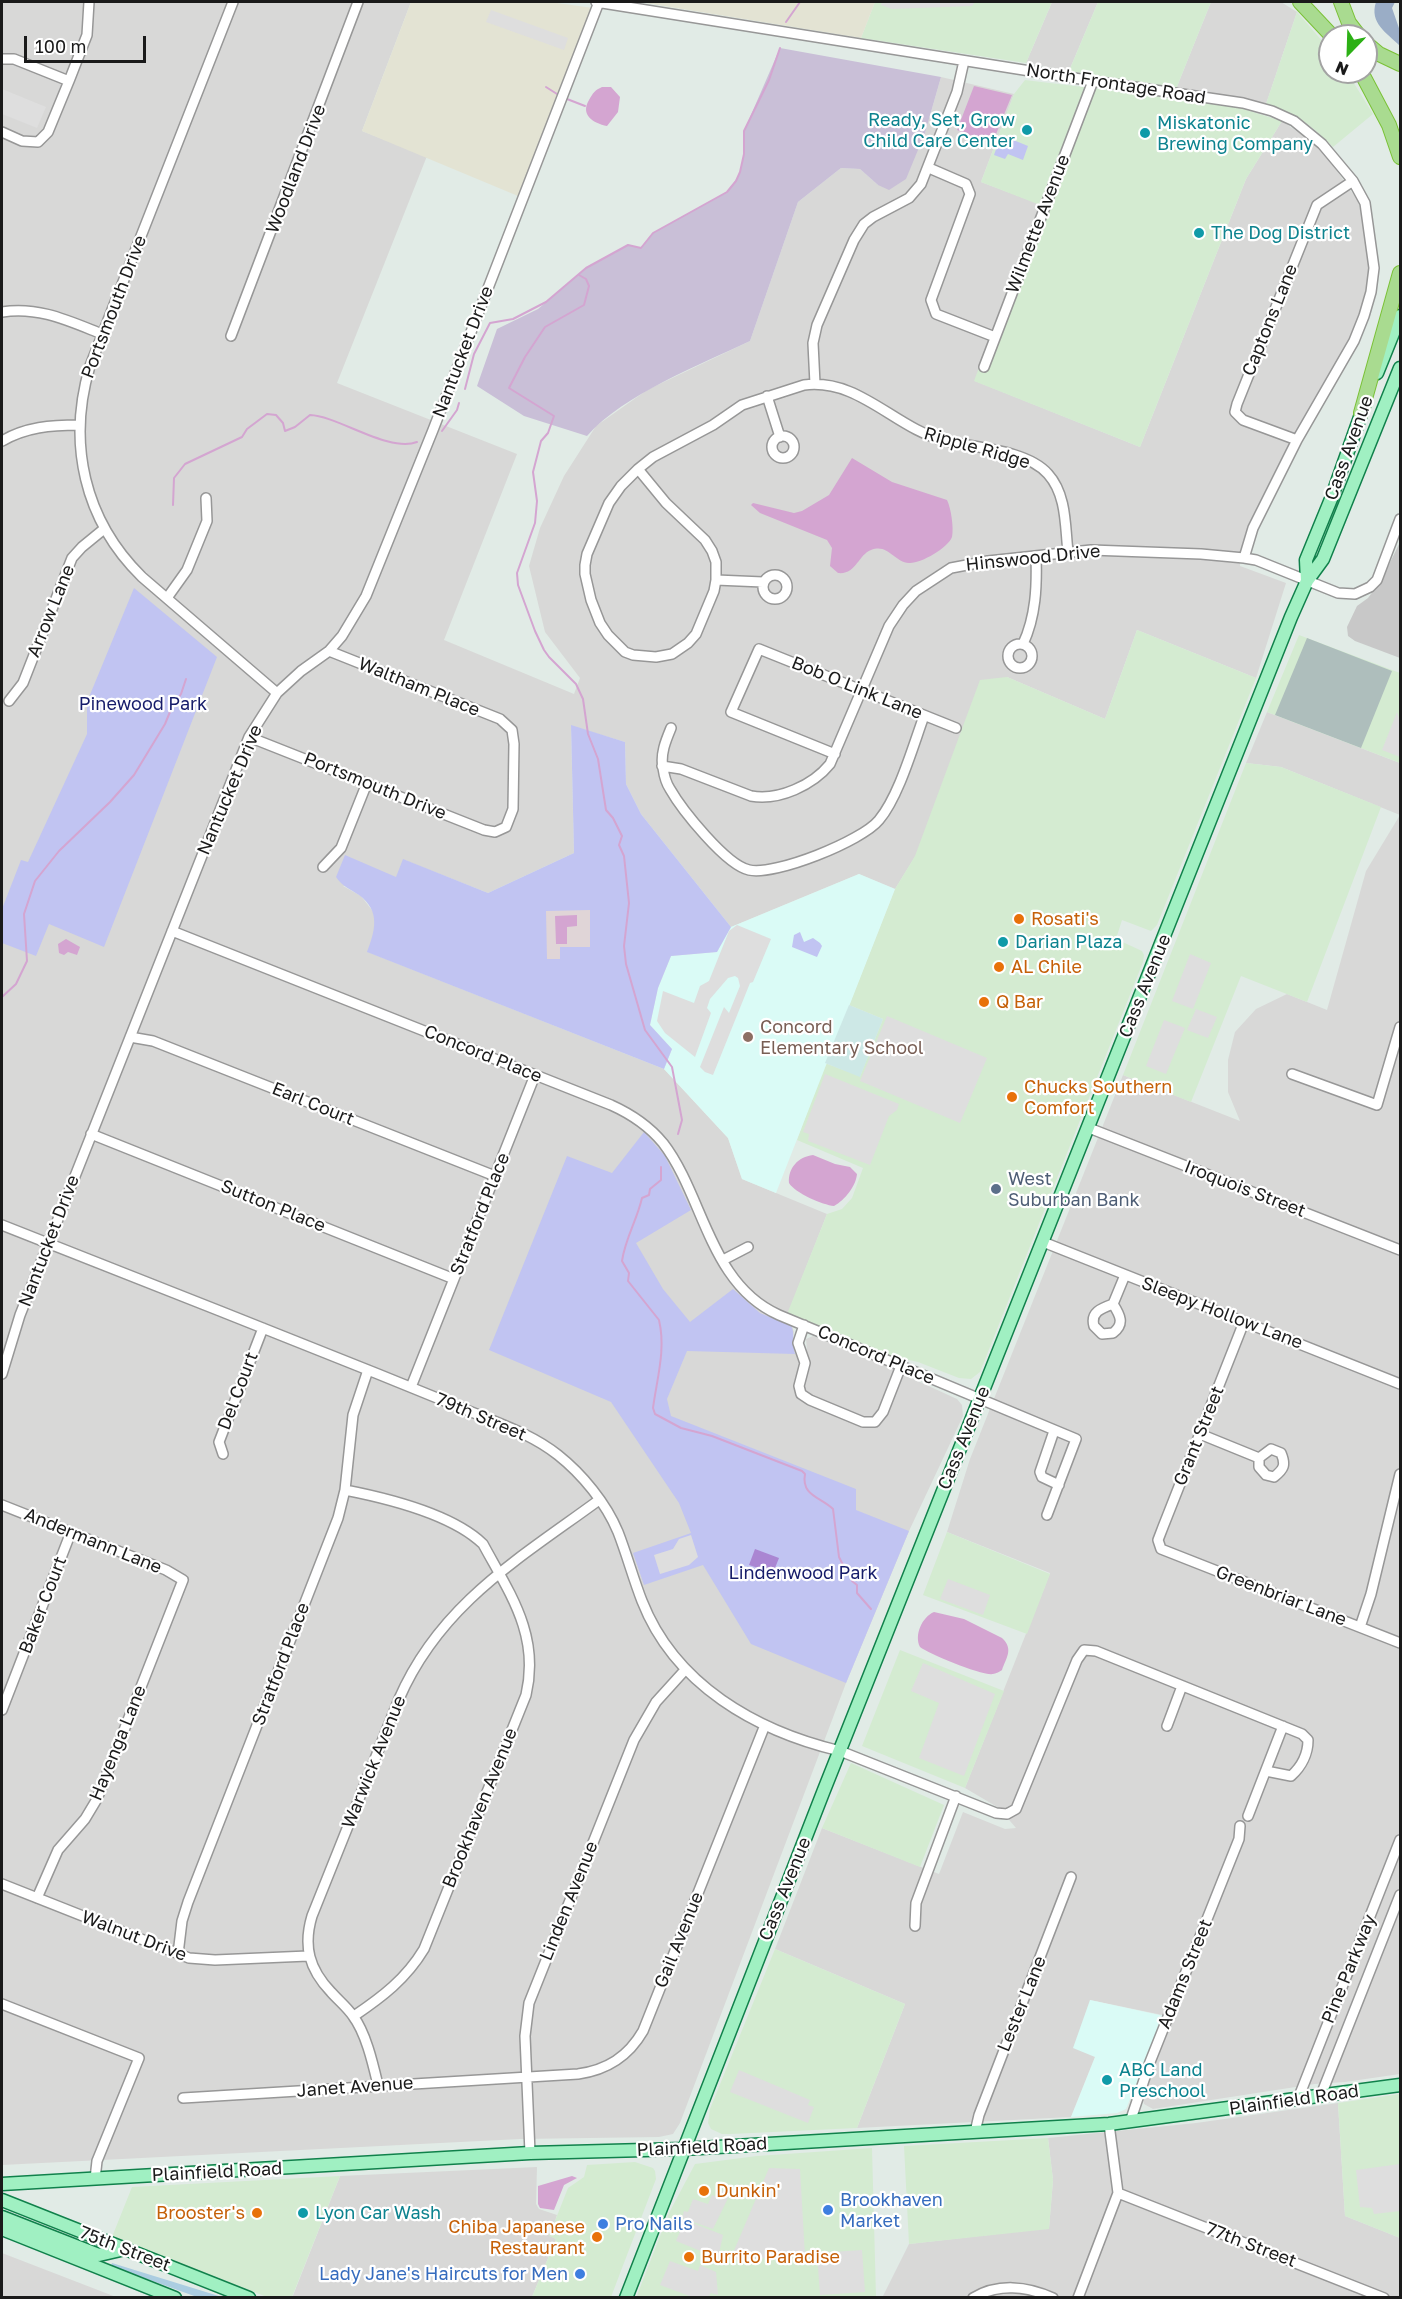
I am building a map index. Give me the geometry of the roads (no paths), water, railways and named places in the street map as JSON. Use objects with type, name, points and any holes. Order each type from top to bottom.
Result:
[{"type":"highway","points":[[1300,2],[1321,24]]},
{"type":"highway","points":[[1341,2],[1350,24]]},
{"type":"highway","points":[[1378,53],[1401,64]]},
{"type":"highway","points":[[1367,84],[1389,125],[1401,157]]},
{"type":"highway","points":[[1361,412],[1401,273]]},
{"type":"main road","name":"Cass Avenue","points":[[1307,581],[1306,560],[1331,499],[1361,412],[1401,316]]},
{"type":"main road","name":"Cass Avenue","points":[[622,2297],[1307,581],[1323,560],[1401,368]]},
{"type":"main road","name":"Plainfield Road","points":[[2,2184],[530,2153],[683,2149],[1108,2124],[1401,2085]]},
{"type":"main road","name":"75th Street","points":[[2,2200],[249,2298]]},
{"type":"main road","points":[[2,2217],[99,2255],[125,2249]]},
{"type":"main road","name":"75th Street","points":[[2,2229],[175,2298]]},
{"type":"street","points":[[2,132],[22,141],[38,142],[48,132],[87,35],[89,2]]},
{"type":"street","name":"Portsmouth Drive","points":[[233,2],[102,334],[85,384],[79,425],[81,458],[86,484],[104,529],[135,570],[277,693]]},
{"type":"street","name":"Woodland Drive","points":[[231,336],[358,2]]},
{"type":"street","name":"North Frontage Road","points":[[596,2],[1243,103],[1272,111],[1294,121],[1322,144],[1353,182],[1365,203],[1374,267],[1371,292],[1364,316],[1353,340],[1297,440],[1253,528],[1244,558]]},
{"type":"street","name":"Nantucket Drive","points":[[2,1374],[20,1316],[249,737],[277,693],[301,670],[329,651],[349,626],[366,596],[433,430],[596,2]]},
{"type":"street","points":[[2,59],[14,59],[69,81]]},
{"type":"street","points":[[815,384],[813,343],[817,325],[857,233],[873,217],[909,198],[921,184],[957,92],[964,61]]},
{"type":"street","name":"Wilmette Avenue","points":[[984,367],[1093,81]]},
{"type":"street","points":[[929,168],[966,184],[970,194],[931,300],[934,310],[936,314],[995,337]]},
{"type":"street","name":"Captons Lane","points":[[1297,440],[1243,420],[1235,412],[1317,205],[1353,182]]},
{"type":"street","points":[[2,312],[19,310],[41,312],[102,334]]},
{"type":"street","name":"Ripple Ridge","points":[[638,469],[666,503],[705,540],[716,562],[716,580],[696,634],[688,643],[672,654],[656,657],[633,655],[625,652],[600,624],[585,574],[585,565],[609,503],[621,486],[638,469],[653,457],[712,425],[742,405],[815,384],[839,387],[856,394],[910,427],[933,438],[1019,457],[1036,464],[1048,474],[1059,491],[1068,552]]},
{"type":"street","points":[[767,396],[780,437]]},
{"type":"street","points":[[2,441],[15,433],[36,428],[79,425]]},
{"type":"street","points":[[167,598],[188,570],[207,520],[206,498]]},
{"type":"street","points":[[1244,558],[1256,560],[1346,595],[1355,594],[1370,587],[1377,580],[1401,519]]},
{"type":"street","name":"Arrow Lane","points":[[9,701],[23,683],[69,564],[82,547],[104,529]]},
{"type":"street","name":"Hinswood Drive","points":[[662,765],[681,769],[751,796],[767,798],[816,778],[830,764],[835,754],[889,626],[903,605],[923,584],[951,568],[988,561],[1106,550],[1244,558]]},
{"type":"street","points":[[1023,644],[1029,632],[1036,595],[1036,556]]},
{"type":"street","points":[[716,580],[763,582]]},
{"type":"street","name":"Bob O Link Lane","points":[[835,754],[732,712],[759,649],[860,694],[956,728]]},
{"type":"street","name":"Waltham Place","points":[[329,651],[500,719],[509,725],[514,744],[513,809],[510,821],[501,830]]},
{"type":"street","points":[[671,728],[665,743],[662,765],[669,789],[727,858],[749,870],[773,870],[839,845],[874,826],[892,799],[924,716]]},
{"type":"street","name":"Portsmouth Drive","points":[[249,737],[484,830],[501,830]]},
{"type":"street","points":[[323,867],[341,848],[367,783]]},
{"type":"street","name":"Concord Place","points":[[172,931],[535,1075],[621,1110],[639,1120],[673,1158],[700,1219],[723,1260],[742,1288],[752,1298],[772,1312],[1077,1439],[1059,1485]]},
{"type":"street","points":[[1292,1074],[1377,1105],[1401,1027]]},
{"type":"street","name":"Earl Court","points":[[130,1037],[153,1041],[495,1176]]},
{"type":"street","name":"Stratford Place","points":[[411,1387],[535,1075]]},
{"type":"street","name":"Iroquois Street","points":[[1089,1128],[1401,1250]]},
{"type":"street","name":"Sutton Place","points":[[92,1134],[454,1279]]},
{"type":"street","name":"79th Street","points":[[2,1225],[411,1387],[508,1427],[544,1445],[570,1467],[599,1500],[617,1530],[642,1603],[658,1634],[685,1670],[721,1701],[765,1725],[821,1747],[840,1751],[996,1813],[1007,1814],[1016,1809],[1077,1660],[1084,1650],[1096,1651],[1182,1686]]},
{"type":"street","name":"Sleepy Hollow Lane","points":[[1043,1242],[1401,1384]]},
{"type":"street","points":[[723,1260],[748,1247]]},
{"type":"street","points":[[1113,1304],[1125,1275]]},
{"type":"street","name":"Grant Street","points":[[1161,1550],[1158,1540],[1244,1322]]},
{"type":"street","points":[[804,1325],[798,1343],[805,1363],[799,1386],[801,1394],[810,1400],[863,1422],[875,1422],[883,1412],[901,1366]]},
{"type":"street","name":"Del Court","points":[[223,1454],[219,1442],[263,1328]]},
{"type":"street","name":"Stratford Place","points":[[178,1953],[182,1921],[188,1902],[332,1534],[345,1490],[351,1429],[359,1394],[368,1370]]},
{"type":"street","points":[[1047,1515],[1059,1485],[1042,1477],[1040,1472],[1054,1431]]},
{"type":"street","points":[[1200,1434],[1259,1458]]},
{"type":"street","points":[[1360,1628],[1371,1594],[1401,1474]]},
{"type":"street","name":"Brookhaven Avenue","points":[[345,1490],[397,1502],[468,1531],[483,1544],[525,1625],[531,1666],[526,1695],[424,1949],[400,1981],[382,1997],[354,2016]]},
{"type":"street","name":"Warwick Avenue","points":[[308,1956],[308,1930],[312,1916],[411,1673],[427,1647],[468,1599],[599,1500]]},
{"type":"street","name":"Andermann Lane","points":[[2,1505],[166,1570],[183,1580]]},
{"type":"street","name":"Baker Court","points":[[2,1710],[71,1532]]},
{"type":"street","name":"Greenbriar Lane","points":[[1161,1550],[1401,1643]]},
{"type":"street","name":"Hayenga Lane","points":[[37,1898],[58,1850],[85,1819],[97,1799],[183,1580]]},
{"type":"street","name":"Linden Avenue","points":[[530,2153],[525,2027],[535,1987],[633,1740],[656,1702],[685,1670]]},
{"type":"street","points":[[1167,1726],[1182,1686],[1302,1734],[1308,1740],[1308,1749],[1298,1770],[1291,1776],[1266,1771]]},
{"type":"street","name":"Gail Avenue","points":[[526,2077],[578,2074],[603,2069],[621,2058],[637,2040],[765,1725]]},
{"type":"street","points":[[1248,1816],[1283,1726]]},
{"type":"street","points":[[915,1926],[916,1903],[956,1796]]},
{"type":"street","name":"Adams Street","points":[[1130,2122],[1150,2062],[1239,1839],[1240,1826]]},
{"type":"street","name":"Pine Parkway","points":[[1298,2099],[1401,1840]]},
{"type":"street","name":"Lester Lane","points":[[975,2132],[979,2115],[1071,1876]]},
{"type":"street","name":"Walnut Drive","points":[[2,1884],[189,1958],[215,1960],[308,1956]]},
{"type":"street","name":"Pine Parkway","points":[[1321,2095],[1401,1895]]},
{"type":"street","points":[[1360,1940],[1380,1947]]},
{"type":"street","points":[[308,1956],[321,1981],[354,2016],[371,2058],[378,2085]]},
{"type":"street","points":[[2,2004],[139,2058],[97,2161],[96,2178]]},
{"type":"street","name":"Janet Avenue","points":[[183,2098],[526,2077]]},
{"type":"street","points":[[1078,2298],[1118,2193],[1108,2124]]},
{"type":"street","name":"77th Street","points":[[1118,2193],[1384,2298]]},
{"type":"street","points":[[972,2298],[982,2292],[1009,2288],[1026,2288],[1053,2298]]},
{"type":"waterway","points":[[786,22],[800,2]]},
{"type":"waterway","points":[[465,389],[474,354],[490,323],[513,319],[546,302],[586,268],[628,245],[641,248],[653,233],[727,192],[740,172],[744,154],[744,131],[769,80],[780,48]]},
{"type":"waterway","points":[[546,87],[557,94]]},
{"type":"waterway","points":[[567,99],[585,106]]},
{"type":"waterway","points":[[579,275],[586,279],[589,286],[584,305],[545,327],[525,357],[509,388],[554,416],[548,433],[541,441],[533,472],[537,501],[535,523],[517,573],[518,585],[544,650],[576,684],[583,699],[588,734],[598,759],[606,810],[622,836],[619,845],[624,856],[629,903],[624,946],[626,964],[645,1030],[672,1067],[682,1120],[678,1134]]},
{"type":"waterway","points":[[442,431],[457,410],[459,403]]},
{"type":"waterway","points":[[173,505],[174,478],[185,464],[242,437],[247,429],[267,414],[276,415],[283,423],[285,431],[295,427],[310,415],[335,421],[392,443],[417,442]]},
{"type":"waterway","points":[[2,997],[16,984],[27,961],[24,914],[35,881],[59,851],[110,802],[134,775],[165,724],[172,707],[181,694],[186,679]]},
{"type":"waterway","points":[[661,1167],[661,1180],[650,1189],[649,1195],[642,1198],[622,1261],[629,1273],[628,1281],[659,1320],[662,1342],[653,1408],[655,1414],[681,1428],[712,1436],[802,1471],[805,1474],[806,1487],[809,1492],[833,1509],[839,1557],[843,1565],[852,1573],[852,1581],[857,1585],[857,1593],[871,1609]]},
{"type":"place","name":"Ready, Set, Grow Child Care Center","points":[[1027,130]]},
{"type":"place","name":"Miskatonic Brewing Company","points":[[1145,133]]},
{"type":"place","name":"The Dog District","points":[[1199,233]]},
{"type":"place","name":"Rosati's","points":[[1019,919]]},
{"type":"place","name":"Darian Plaza","points":[[1003,942]]},
{"type":"place","name":"AL Chile","points":[[999,967]]},
{"type":"place","name":"Q Bar","points":[[984,1002]]},
{"type":"place","name":"Concord Elementary School","points":[[748,1037]]},
{"type":"place","name":"Chucks Southern Comfort","points":[[1012,1097]]},
{"type":"place","name":"West Suburban Bank","points":[[996,1189]]},
{"type":"place","name":"ABC Land Preschool","points":[[1107,2080]]},
{"type":"place","name":"Dunkin'","points":[[704,2191]]},
{"type":"place","name":"Brookhaven Market","points":[[828,2210]]},
{"type":"place","name":"Brooster's","points":[[257,2213]]},
{"type":"place","name":"Lyon Car Wash","points":[[303,2213]]},
{"type":"place","name":"Pro Nails","points":[[603,2224]]},
{"type":"place","name":"Chiba Japanese Restaurant","points":[[597,2237]]},
{"type":"place","name":"Burrito Paradise","points":[[689,2257]]},
{"type":"place","name":"Lady Jane's Haircuts for Men","points":[[580,2274]]},
{"type":"park label","name":"Pinewood Park","points":[[143,704]]},
{"type":"park label","name":"Lindenwood Park","points":[[803,1573]]}]
